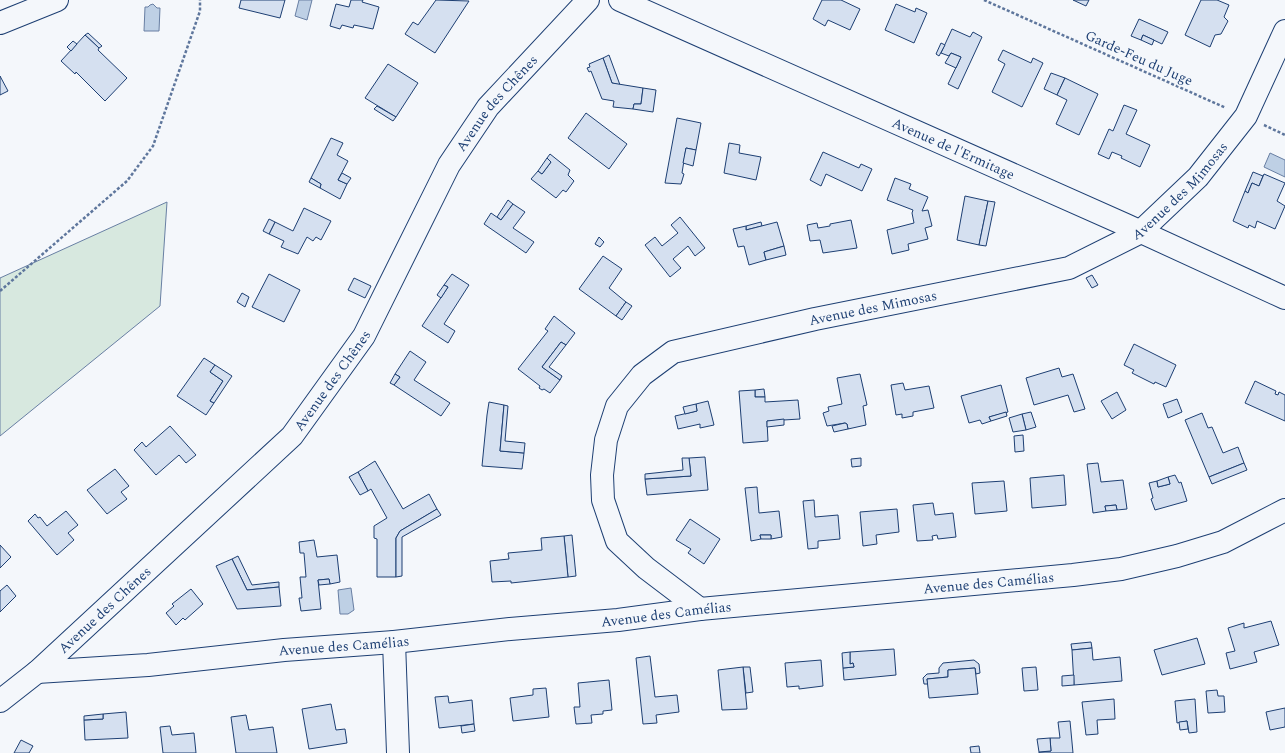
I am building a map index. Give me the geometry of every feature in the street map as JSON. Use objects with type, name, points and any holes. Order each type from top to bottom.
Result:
[{"type":"street","points":[[0,23],[57,0]]},
{"type":"street","name":"Avenue des Chênes","points":[[0,701],[37,672],[292,436],[364,336],[449,165],[483,114],[588,0]]},
{"type":"street","name":"Avenue de l'Ermitage","points":[[620,0],[1285,298]]},
{"type":"street","name":"Avenue des Mimosas","points":[[700,609],[646,568],[616,541],[603,500],[602,475],[606,440],[617,406],[642,375],[673,352],[815,319],[1069,268],[1139,232],[1198,177],[1246,116],[1285,31]]},
{"type":"street","name":"Avenue des Camélias","points":[[37,672],[148,665],[284,650],[394,642],[502,630],[618,620],[700,609],[1073,575],[1120,569],[1177,556],[1223,542],[1285,510]]},
{"type":"street","points":[[394,642],[398,753]]},
{"type":"path","points":[[0,291],[127,181],[153,146],[200,11],[200,0]]},
{"type":"path","name":"Garde-Feu du Juge","points":[[984,0],[1285,134]]},
{"type":"shaded area","points":[[167,202],[160,306],[0,436],[0,278]]},
{"type":"water","points":[[299,0],[312,0],[307,20],[295,16]]},
{"type":"water","points":[[153,4],[157,8],[160,8],[159,31],[144,31],[145,7]]},
{"type":"water","points":[[1270,153],[1285,160],[1285,177],[1264,167]]},
{"type":"water","points":[[351,588],[354,610],[348,614],[340,614],[338,590]]},
{"type":"building","points":[[241,0],[285,0],[280,18],[239,8]]},
{"type":"building","points":[[351,0],[363,0],[362,2],[379,7],[373,29],[354,25],[353,28],[342,25],[340,29],[330,26],[336,4],[349,7]]},
{"type":"building","points":[[436,0],[469,1],[435,53],[405,34],[413,22],[418,25]]},
{"type":"building","points":[[822,0],[841,0],[860,9],[850,30],[828,20],[825,26],[813,19]]},
{"type":"building","points":[[1073,0],[1089,0],[1086,6]]},
{"type":"building","points":[[1201,0],[1217,0],[1229,5],[1224,17],[1228,21],[1221,34],[1215,35],[1210,47],[1185,35]]},
{"type":"building","points":[[896,4],[915,12],[916,8],[927,13],[914,43],[885,30]]},
{"type":"building","points":[[1139,19],[1168,32],[1162,44],[1143,35],[1141,40],[1131,36]]},
{"type":"building","points":[[952,29],[970,37],[973,32],[982,37],[958,89],[948,84],[961,57],[951,53],[949,56],[941,53]]},
{"type":"building","points":[[88,33],[102,46],[99,48],[85,35]]},
{"type":"building","points":[[85,35],[127,78],[105,101],[76,72],[75,74],[61,61]]},
{"type":"building","points":[[1143,35],[1154,40],[1152,45],[1141,40]]},
{"type":"building","points":[[73,41],[77,44],[71,51],[67,47]]},
{"type":"building","points":[[941,43],[945,45],[939,56],[936,54]]},
{"type":"building","points":[[1003,50],[1031,63],[1033,58],[1043,63],[1022,107],[992,92],[1005,64],[998,60]]},
{"type":"building","points":[[951,53],[961,57],[956,68],[945,63]]},
{"type":"building","points":[[609,55],[620,85],[612,83],[603,58]]},
{"type":"building","points":[[603,58],[612,83],[643,88],[641,104],[634,104],[633,109],[613,107],[614,101],[602,99],[591,71],[589,72],[587,68],[590,67],[589,64]]},
{"type":"building","points":[[388,64],[418,83],[396,117],[365,98]]},
{"type":"building","points":[[1051,73],[1065,78],[1057,95],[1044,89]]},
{"type":"building","points":[[0,76],[8,91],[0,95]]},
{"type":"building","points":[[1065,78],[1098,94],[1079,135],[1056,124],[1067,100],[1057,95]]},
{"type":"building","points":[[643,88],[656,90],[653,112],[633,109],[634,104],[641,104]]},
{"type":"building","points":[[1124,105],[1137,110],[1126,134],[1150,145],[1140,167],[1112,152],[1109,159],[1098,154],[1109,129],[1113,131]]},
{"type":"building","points":[[377,106],[396,117],[393,121],[374,109]]},
{"type":"building","points":[[586,113],[627,144],[609,169],[568,138]]},
{"type":"building","points":[[677,118],[701,123],[696,150],[686,148],[682,173],[684,174],[681,184],[665,183]]},
{"type":"building","points":[[331,138],[343,143],[337,155],[348,161],[338,180],[347,184],[340,199],[320,188],[321,184],[311,178]]},
{"type":"building","points":[[729,143],[740,145],[739,153],[761,157],[756,180],[724,173]]},
{"type":"building","points":[[686,148],[696,150],[693,166],[683,163]]},
{"type":"building","points":[[823,152],[859,168],[861,164],[872,169],[862,191],[826,174],[821,186],[810,180]]},
{"type":"building","points":[[550,154],[570,170],[568,175],[574,181],[566,192],[563,190],[556,198],[531,179],[538,171],[542,174],[551,162],[547,158]]},
{"type":"building","points":[[547,158],[551,162],[542,174],[538,171]]},
{"type":"building","points":[[1253,172],[1263,176],[1259,186],[1252,183],[1248,193],[1245,191]]},
{"type":"building","points":[[342,173],[351,178],[347,184],[338,180]]},
{"type":"building","points":[[1264,174],[1285,183],[1277,201],[1285,206],[1275,229],[1257,221],[1255,228],[1249,225],[1248,228],[1233,221],[1245,191],[1248,193],[1252,183],[1259,186]]},
{"type":"building","points":[[311,178],[321,184],[320,188],[309,182]]},
{"type":"building","points":[[895,178],[911,184],[909,189],[928,197],[922,211],[928,210],[932,226],[925,228],[928,239],[908,244],[909,250],[892,254],[887,230],[914,223],[912,213],[913,210],[887,200]]},
{"type":"building","points":[[965,196],[988,201],[979,245],[957,240]]},
{"type":"building","points":[[508,200],[513,204],[501,220],[497,217]]},
{"type":"building","points":[[988,201],[995,202],[986,246],[979,245]]},
{"type":"building","points":[[513,204],[525,212],[513,228],[534,242],[526,253],[484,224],[491,213],[501,220]]},
{"type":"building","points":[[304,208],[331,221],[321,240],[316,237],[313,241],[307,237],[298,254],[281,247],[284,241],[269,234],[275,222],[293,231]]},
{"type":"building","points":[[680,217],[705,248],[695,256],[688,246],[673,259],[681,268],[670,277],[645,245],[655,237],[662,246],[678,233],[671,225]]},
{"type":"building","points":[[269,219],[275,222],[269,234],[263,231]]},
{"type":"building","points":[[851,220],[857,248],[823,253],[820,240],[810,241],[807,225],[817,223],[818,228]]},
{"type":"building","points":[[761,222],[762,226],[746,230],[746,226]]},
{"type":"building","points":[[777,222],[784,246],[764,252],[766,260],[749,265],[744,246],[738,247],[733,229],[746,226],[746,230]]},
{"type":"building","points":[[599,237],[604,242],[600,247],[595,244]]},
{"type":"building","points":[[784,246],[786,255],[766,260],[764,252]]},
{"type":"building","points":[[603,256],[622,269],[609,288],[626,302],[616,316],[579,289]]},
{"type":"building","points":[[269,274],[300,290],[284,322],[252,307]]},
{"type":"building","points":[[452,274],[469,285],[444,324],[455,331],[448,343],[422,326],[448,287],[444,285]]},
{"type":"building","points":[[1092,275],[1098,285],[1092,288],[1086,278]]},
{"type":"building","points":[[354,278],[371,286],[365,298],[348,290]]},
{"type":"building","points":[[444,285],[448,287],[441,298],[437,295]]},
{"type":"building","points":[[242,293],[249,297],[245,307],[237,302]]},
{"type":"building","points":[[626,302],[632,306],[622,320],[616,316]]},
{"type":"building","points":[[554,316],[575,333],[566,345],[561,342],[542,367],[560,380],[550,393],[539,388],[540,386],[518,369],[548,331],[545,329]]},
{"type":"building","points":[[561,342],[566,345],[549,367],[562,376],[560,380],[542,367]]},
{"type":"building","points":[[1134,344],[1176,365],[1166,387],[1155,382],[1154,384],[1132,373],[1134,370],[1124,365]]},
{"type":"building","points":[[410,351],[426,362],[414,380],[450,403],[441,416],[394,385],[400,377],[395,374]]},
{"type":"building","points":[[204,358],[215,365],[210,372],[223,381],[210,401],[214,403],[206,415],[177,396]]},
{"type":"building","points":[[215,365],[232,376],[214,403],[210,401],[223,381],[210,372]]},
{"type":"building","points":[[1059,368],[1062,377],[1073,374],[1085,409],[1074,412],[1068,395],[1034,405],[1026,378]]},
{"type":"building","points":[[395,374],[400,377],[394,385],[390,383]]},
{"type":"building","points":[[860,374],[867,405],[863,406],[866,425],[848,429],[847,424],[845,423],[827,426],[823,413],[829,411],[828,407],[842,404],[837,378]]},
{"type":"building","points":[[1255,381],[1276,391],[1275,394],[1278,395],[1279,392],[1285,395],[1285,421],[1245,403]]},
{"type":"building","points":[[903,383],[905,390],[929,386],[934,408],[913,412],[913,416],[902,418],[902,414],[896,415],[891,385]]},
{"type":"building","points":[[1001,385],[1008,412],[989,417],[991,421],[982,424],[980,420],[969,423],[961,396]]},
{"type":"building","points":[[764,389],[765,397],[755,397],[755,390]]},
{"type":"building","points":[[755,390],[755,397],[765,397],[765,402],[798,400],[800,419],[767,421],[768,441],[743,443],[739,391]]},
{"type":"building","points":[[1117,392],[1126,410],[1112,419],[1101,401]]},
{"type":"building","points":[[1177,399],[1182,412],[1168,418],[1163,404]]},
{"type":"building","points":[[708,401],[714,425],[700,428],[700,424],[678,429],[675,416],[697,411],[696,404]]},
{"type":"building","points":[[489,402],[504,405],[500,451],[524,453],[522,469],[482,466]]},
{"type":"building","points":[[696,404],[697,411],[685,414],[683,407]]},
{"type":"building","points":[[504,405],[508,406],[505,441],[525,443],[524,453],[500,451]]},
{"type":"building","points":[[1006,412],[1007,416],[991,421],[989,417]]},
{"type":"building","points":[[1031,412],[1036,427],[1026,430],[1022,414]]},
{"type":"building","points":[[1202,413],[1208,428],[1212,427],[1223,453],[1238,447],[1244,463],[1209,477],[1185,420]]},
{"type":"building","points":[[1022,414],[1026,430],[1013,432],[1009,418]]},
{"type":"building","points":[[784,419],[784,425],[767,427],[767,421]]},
{"type":"building","points":[[845,423],[847,424],[848,429],[834,432],[832,426]]},
{"type":"building","points":[[170,426],[196,455],[186,463],[179,455],[156,475],[134,450],[142,442],[146,447]]},
{"type":"building","points":[[1023,435],[1024,451],[1015,452],[1014,436]]},
{"type":"building","points":[[705,457],[708,490],[647,495],[645,479],[691,476],[689,458]]},
{"type":"building","points":[[682,458],[689,458],[691,476],[645,479],[645,474],[683,470]]},
{"type":"building","points":[[861,458],[861,466],[852,467],[851,459]]},
{"type":"building","points":[[375,461],[403,509],[429,494],[437,509],[400,531],[396,538],[396,577],[377,577],[377,539],[374,538],[374,526],[387,518],[371,489],[368,491],[358,472]]},
{"type":"building","points":[[1098,463],[1101,482],[1123,480],[1127,509],[1117,510],[1116,505],[1105,506],[1106,511],[1093,513],[1087,464]]},
{"type":"building","points":[[1244,463],[1247,470],[1212,484],[1209,477]]},
{"type":"building","points":[[115,469],[129,486],[121,492],[127,499],[107,514],[87,490]]},
{"type":"building","points":[[358,472],[368,491],[360,495],[349,477]]},
{"type":"building","points":[[1064,475],[1066,505],[1032,508],[1030,478]]},
{"type":"building","points":[[1175,475],[1179,483],[1181,482],[1187,501],[1155,510],[1151,499],[1153,498],[1149,483],[1157,481],[1158,487],[1170,484],[1168,477]]},
{"type":"building","points":[[1168,477],[1170,484],[1158,487],[1157,481]]},
{"type":"building","points":[[1004,481],[1007,511],[975,514],[972,483]]},
{"type":"building","points":[[757,487],[759,513],[779,511],[782,537],[771,539],[771,535],[760,535],[761,539],[751,541],[745,488]]},
{"type":"building","points":[[814,500],[815,517],[838,515],[840,539],[818,541],[818,548],[808,549],[803,501]]},
{"type":"building","points":[[933,503],[935,515],[953,513],[956,537],[938,539],[937,535],[932,536],[933,540],[917,541],[913,505]]},
{"type":"building","points":[[1116,505],[1117,510],[1106,511],[1105,506]]},
{"type":"building","points":[[437,509],[441,515],[402,537],[402,576],[396,577],[396,538],[400,531]]},
{"type":"building","points":[[897,509],[899,532],[876,535],[877,544],[863,546],[860,512]]},
{"type":"building","points":[[66,511],[78,525],[68,533],[74,540],[57,555],[28,521],[35,514],[38,518],[40,517],[47,526]]},
{"type":"building","points":[[690,519],[720,539],[704,564],[688,553],[691,549],[676,540]]},
{"type":"building","points":[[572,535],[576,576],[568,577],[564,536]]},
{"type":"building","points":[[760,535],[771,535],[771,539],[761,539]]},
{"type":"building","points":[[564,536],[568,577],[511,583],[511,581],[492,582],[490,561],[509,559],[508,553],[542,550],[541,538]]},
{"type":"building","points":[[314,540],[317,557],[337,555],[340,582],[330,584],[329,579],[318,580],[321,609],[301,611],[299,598],[302,598],[300,577],[306,577],[304,553],[300,553],[299,542]]},
{"type":"building","points":[[0,545],[11,557],[0,568]]},
{"type":"building","points":[[238,556],[252,585],[279,582],[279,587],[247,590],[232,559]]},
{"type":"building","points":[[232,559],[247,590],[279,587],[281,606],[237,609],[216,566]]},
{"type":"building","points":[[329,579],[330,584],[319,585],[318,580]]},
{"type":"building","points":[[7,585],[16,596],[0,612],[0,591]]},
{"type":"building","points":[[191,589],[203,604],[185,620],[183,618],[176,625],[166,613],[174,606],[172,604]]},
{"type":"building","points":[[1271,621],[1279,645],[1254,652],[1257,662],[1230,669],[1226,653],[1235,651],[1228,628],[1244,623],[1244,628]]},
{"type":"building","points":[[1197,638],[1205,664],[1162,675],[1154,650]]},
{"type":"building","points":[[1091,642],[1092,648],[1072,650],[1071,644]]},
{"type":"building","points":[[1092,648],[1093,660],[1120,657],[1122,681],[1074,685],[1072,650]]},
{"type":"building","points":[[894,649],[896,675],[844,680],[843,668],[854,667],[853,663],[850,664],[850,652]]},
{"type":"building","points":[[850,652],[850,664],[853,663],[854,667],[843,668],[842,653]]},
{"type":"building","points":[[650,656],[655,697],[677,695],[679,712],[656,715],[657,723],[643,724],[636,658]]},
{"type":"building","points":[[821,660],[823,686],[799,689],[799,686],[787,687],[785,663]]},
{"type":"building","points":[[974,660],[979,664],[980,673],[976,674],[975,668],[948,670],[948,677],[927,679],[928,684],[924,684],[923,678],[927,674],[939,673],[939,668],[943,663]]},
{"type":"building","points":[[743,667],[750,667],[753,692],[746,693]]},
{"type":"building","points":[[743,667],[747,709],[722,710],[718,670]]},
{"type":"building","points":[[1036,667],[1038,690],[1024,691],[1022,668]]},
{"type":"building","points":[[975,668],[978,694],[929,698],[927,679],[948,677],[948,670]]},
{"type":"building","points":[[1074,675],[1074,685],[1062,686],[1062,676]]},
{"type":"building","points":[[609,680],[612,710],[603,711],[603,714],[591,715],[592,723],[576,724],[574,707],[580,707],[578,683]]},
{"type":"building","points":[[546,688],[549,717],[513,721],[510,698],[533,695],[533,689]]},
{"type":"building","points":[[1217,690],[1218,696],[1224,696],[1225,712],[1208,713],[1206,691]]},
{"type":"building","points":[[448,696],[449,703],[472,700],[474,724],[439,728],[435,697]]},
{"type":"building","points":[[1114,699],[1115,719],[1097,720],[1098,734],[1086,735],[1082,702]]},
{"type":"building","points":[[1195,699],[1197,732],[1189,733],[1187,721],[1177,723],[1175,701]]},
{"type":"building","points":[[331,704],[336,730],[345,729],[347,743],[309,749],[302,709]]},
{"type":"building","points":[[1285,708],[1285,727],[1270,730],[1266,712]]},
{"type":"building","points":[[126,712],[128,738],[85,740],[84,720],[103,719],[103,714]]},
{"type":"building","points":[[103,714],[103,719],[84,720],[84,716]]},
{"type":"building","points":[[246,715],[249,730],[273,727],[277,753],[236,753],[231,717]]},
{"type":"building","points":[[1070,721],[1073,753],[1039,753],[1051,751],[1050,738],[1060,738],[1058,722]]},
{"type":"building","points":[[1187,721],[1188,729],[1180,730],[1179,722]]},
{"type":"building","points":[[474,724],[475,731],[462,733],[461,726]]},
{"type":"building","points":[[170,726],[172,735],[194,733],[196,753],[163,753],[160,727]]},
{"type":"building","points":[[1050,738],[1051,751],[1039,752],[1037,739]]},
{"type":"building","points":[[21,740],[33,746],[29,753],[14,753]]},
{"type":"building","points":[[979,746],[980,753],[971,753],[970,747]]}]
